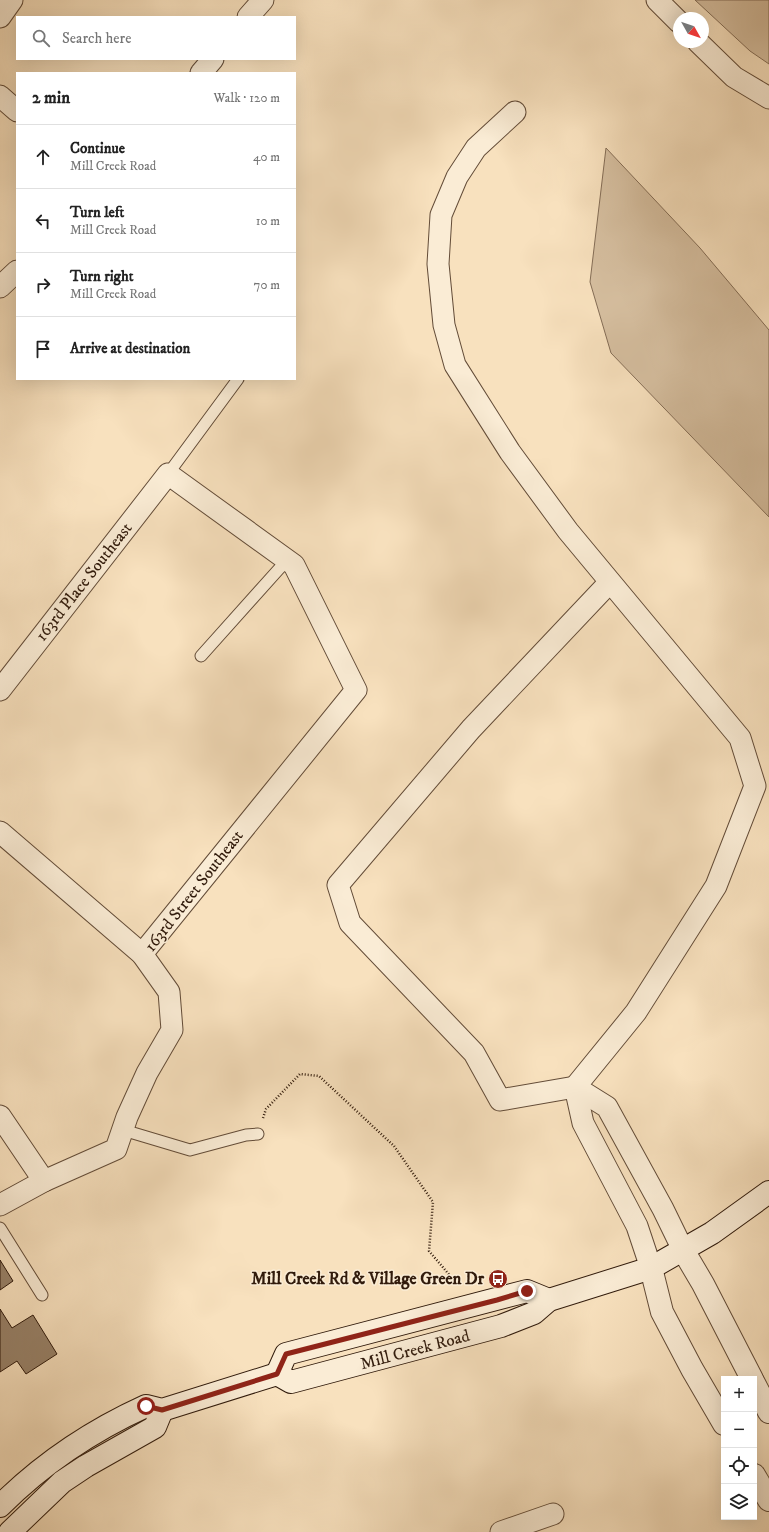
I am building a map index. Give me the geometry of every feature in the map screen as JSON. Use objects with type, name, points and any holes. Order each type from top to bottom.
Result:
[{"type":"main road","name":"Mill Creek Road","points":[[549,1300],[527,1291],[286,1354],[277,1374],[291,1382],[450,1341],[501,1326],[534,1313],[549,1300],[651,1268],[712,1232],[769,1192]]},
{"type":"main road","points":[[683,1250],[750,1376]]},
{"type":"main road","points":[[651,1268],[662,1312],[692,1369],[721,1419]]},
{"type":"main road","points":[[0,1506],[33,1475],[60,1453],[89,1434],[146,1406],[162,1410],[277,1374]]},
{"type":"main road","points":[[757,1389],[769,1412]]},
{"type":"main road","points":[[10,1532],[68,1478],[86,1466],[155,1427],[162,1410]]},
{"type":"main road","points":[[757,1480],[769,1500]]},
{"type":"street","points":[[0,17],[12,0]]},
{"type":"street","points":[[249,16],[263,0]]},
{"type":"street","points":[[657,0],[673,16]]},
{"type":"street","points":[[704,48],[734,77],[769,98]]},
{"type":"street","points":[[202,72],[212,60]]},
{"type":"street","points":[[0,96],[16,110]]},
{"type":"street","points":[[515,112],[476,148],[457,177],[441,215],[438,264],[444,325],[456,365],[510,452],[568,531],[740,738],[755,786],[716,886],[636,1012],[575,1087],[500,1100],[474,1053],[350,923],[338,885],[471,730],[609,582]]},
{"type":"street","points":[[0,287],[16,272]]},
{"type":"street","points":[[168,474],[287,560]]},
{"type":"street","name":"163rd Place Southeast","points":[[0,690],[168,474]]},
{"type":"street","name":"163rd Street Southeast","points":[[0,1205],[44,1181],[116,1150],[147,1073],[172,1030],[169,992],[142,954],[356,690],[294,565],[287,560]]},
{"type":"street","points":[[0,832],[142,954]]},
{"type":"street","points":[[575,1087],[607,1107],[663,1209],[683,1250]]},
{"type":"street","points":[[575,1087],[584,1123],[637,1226],[651,1268]]},
{"type":"street","points":[[0,1116],[44,1181]]},
{"type":"street","points":[[500,1532],[553,1514]]},
{"type":"lane","points":[[168,474],[237,380]]},
{"type":"lane","points":[[201,656],[287,560]]},
{"type":"lane","points":[[123,1130],[190,1150],[246,1135],[258,1134]]},
{"type":"lane","points":[[0,1228],[42,1295]]},
{"type":"path","points":[[258,1134],[266,1109],[300,1074],[319,1076],[394,1146],[433,1202],[429,1251],[473,1300],[474,1306]]},
{"type":"shaded area","points":[[695,0],[769,0],[769,64],[750,51]]},
{"type":"shaded area","points":[[606,148],[700,248],[769,330],[769,517],[611,353],[590,282]]},
{"type":"building","points":[[0,1260],[13,1281],[0,1290]]},
{"type":"building","points":[[0,1309],[12,1328],[33,1315],[57,1354],[26,1374],[17,1361],[0,1372]]},
{"type":"place","name":"Mill Creek Rd & Village Green Dr","points":[[498,1279]]},
{"type":"route","points":[[146,1406],[162,1410],[277,1374],[286,1354],[527,1291]]}]
